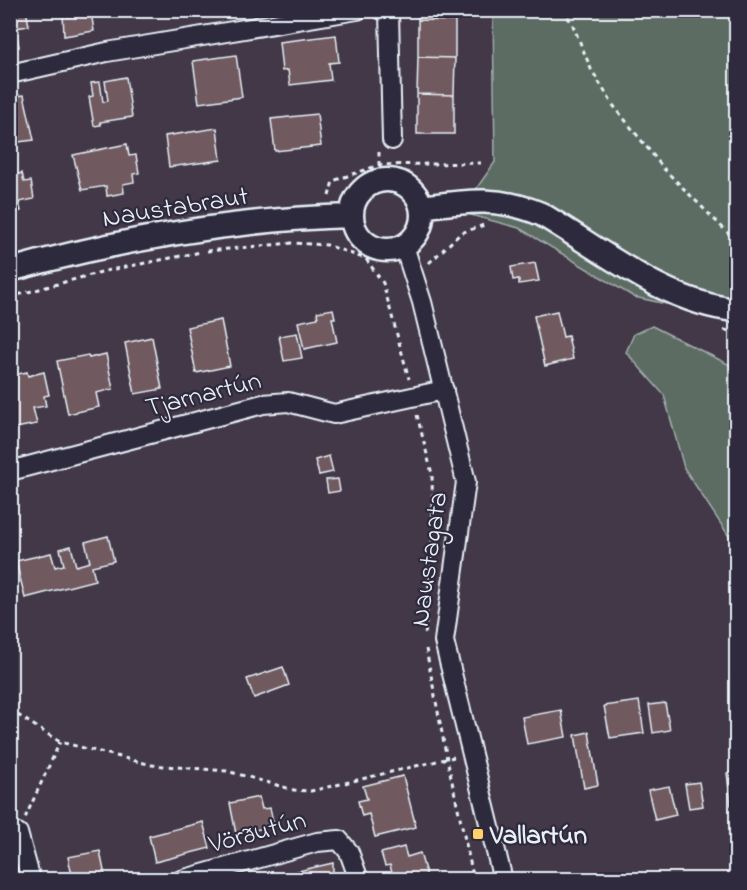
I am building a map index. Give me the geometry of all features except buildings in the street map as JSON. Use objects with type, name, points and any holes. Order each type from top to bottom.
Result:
[{"type":"street","points":[[10,74],[107,52],[357,10]]},
{"type":"street","points":[[382,10],[389,12],[392,140]]},
{"type":"street","points":[[388,180],[409,188],[421,207],[422,216],[417,234],[404,246],[381,250],[370,246],[360,238],[352,216],[358,195],[366,187],[388,180]]},
{"type":"street","points":[[421,207],[486,201],[506,201],[525,207],[541,214],[657,284],[714,307],[736,310]]},
{"type":"street","name":"Naustabraut","points":[[10,270],[87,249],[225,225],[352,216]]},
{"type":"street","name":"Naustagata","points":[[404,246],[413,272],[466,482],[444,641],[503,879]]},
{"type":"street","name":"Tjarnartún","points":[[10,471],[263,404],[288,402],[334,414],[444,390]]},
{"type":"street","points":[[18,833],[31,879]]},
{"type":"street","name":"Vörðutún","points":[[181,879],[317,842],[339,840],[349,852],[358,879]]},
{"type":"path","points":[[562,10],[572,22],[591,69],[613,105],[665,170],[736,241]]},
{"type":"path","points":[[327,201],[333,181],[380,165],[480,164]]},
{"type":"path","points":[[413,272],[431,262],[461,233],[485,224],[495,223]]},
{"type":"path","points":[[10,297],[105,271],[204,251],[292,243],[327,245],[366,259],[383,283],[406,363],[432,474],[433,530],[425,628],[426,654],[474,879]]},
{"type":"path","points":[[718,328],[736,332]]},
{"type":"path","points":[[10,710],[60,742],[152,765],[227,771],[294,790],[311,791],[472,753]]},
{"type":"path","points":[[18,833],[60,742]]},
{"type":"green space","points":[[493,11],[736,11],[736,319],[634,297],[519,228],[460,212],[495,162]]},
{"type":"green space","points":[[652,326],[736,368],[736,547],[684,468],[664,395],[626,352],[634,334]]},
{"type":"place","name":"Vallartún","points":[[478,834]]}]
